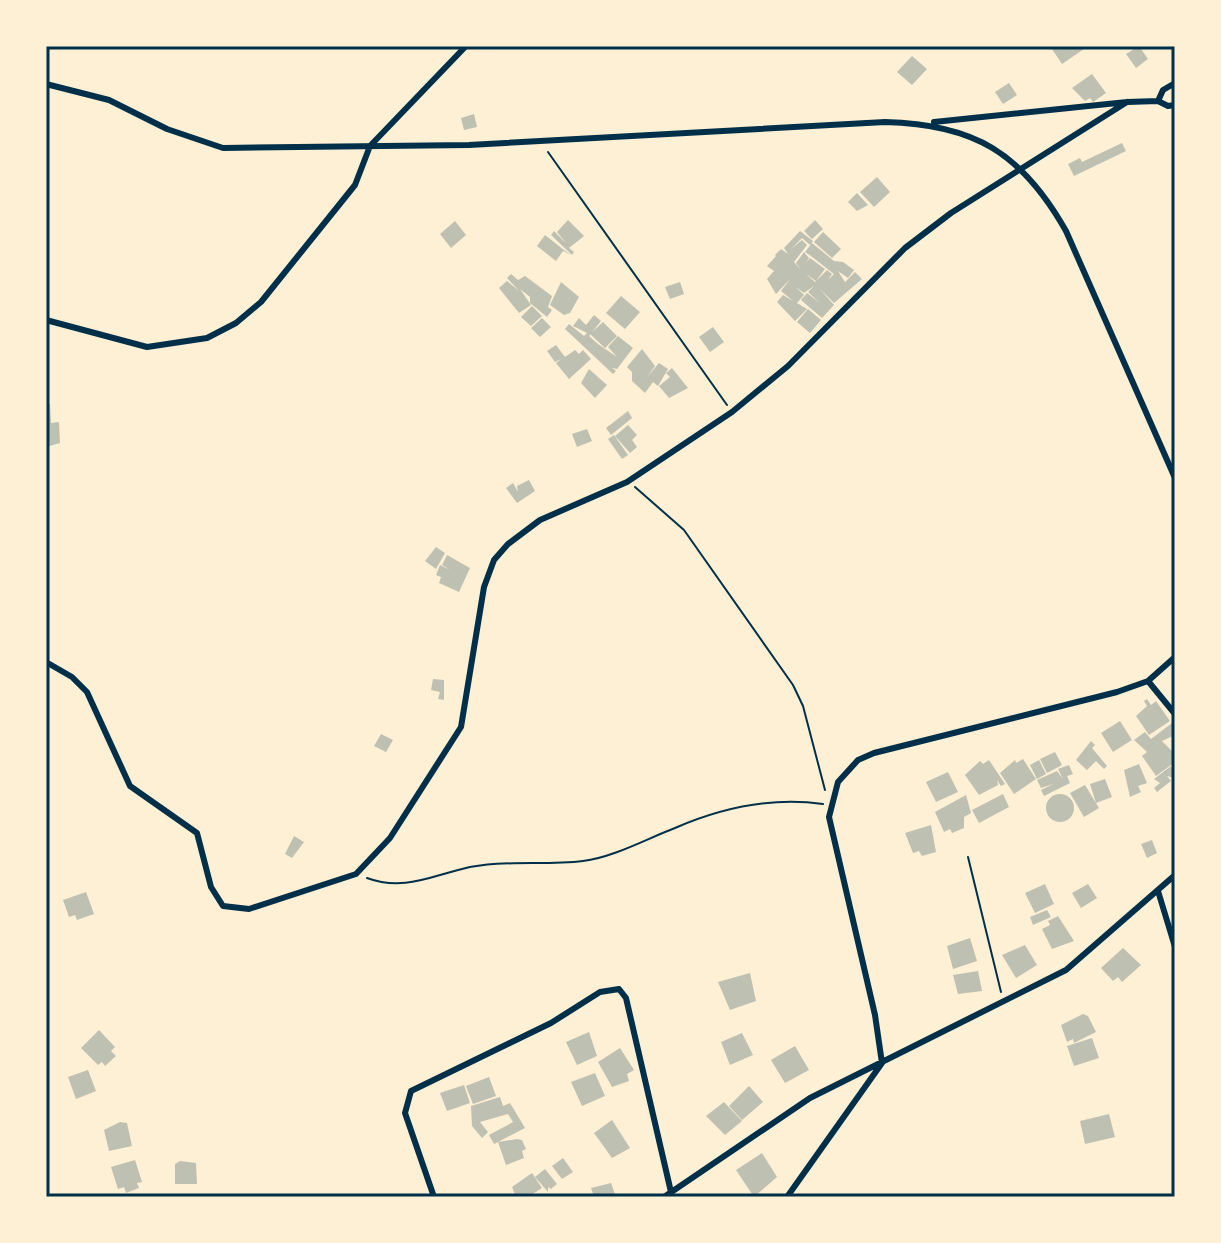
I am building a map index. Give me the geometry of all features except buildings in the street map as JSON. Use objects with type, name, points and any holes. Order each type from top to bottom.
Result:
[{"type":"street","points":[[46,320],[147,347],[207,338],[236,323],[261,302],[355,185],[370,146],[466,46]]},
{"type":"street","points":[[1158,101],[1163,90],[1175,83]]},
{"type":"street","points":[[46,84],[109,100],[167,129],[223,148],[541,141],[929,123],[1127,102],[1158,101],[1168,106],[1175,105]]},
{"type":"street","points":[[46,662],[72,677],[87,692],[130,786],[197,833],[211,887],[223,906],[249,909],[356,874],[390,838],[461,727],[476,626],[494,560],[508,544],[540,520],[627,482],[732,412],[788,366],[905,248],[1127,102]]},
{"type":"street","points":[[929,123],[979,140],[1021,169],[1049,201],[1066,231],[1175,478]]},
{"type":"street","points":[[787,1197],[882,1063],[875,1015],[832,834],[830,805],[838,782],[849,768],[874,753],[1052,711],[1148,681],[1175,657]]},
{"type":"street","points":[[1148,681],[1175,714]]},
{"type":"street","points":[[664,1197],[810,1098],[1066,970],[1175,875]]},
{"type":"street","points":[[1158,891],[1175,947]]},
{"type":"street","points":[[434,1197],[405,1113],[411,1091],[551,1023],[600,992],[619,989],[626,998],[671,1192]]},
{"type":"path","points":[[541,141],[732,412]]},
{"type":"path","points":[[356,874],[382,883],[435,880],[462,869],[518,862],[584,861],[680,825],[760,803],[789,799],[830,805],[803,706],[793,685],[684,530],[653,500],[627,482]]},
{"type":"path","points":[[968,857],[1003,1001]]}]
